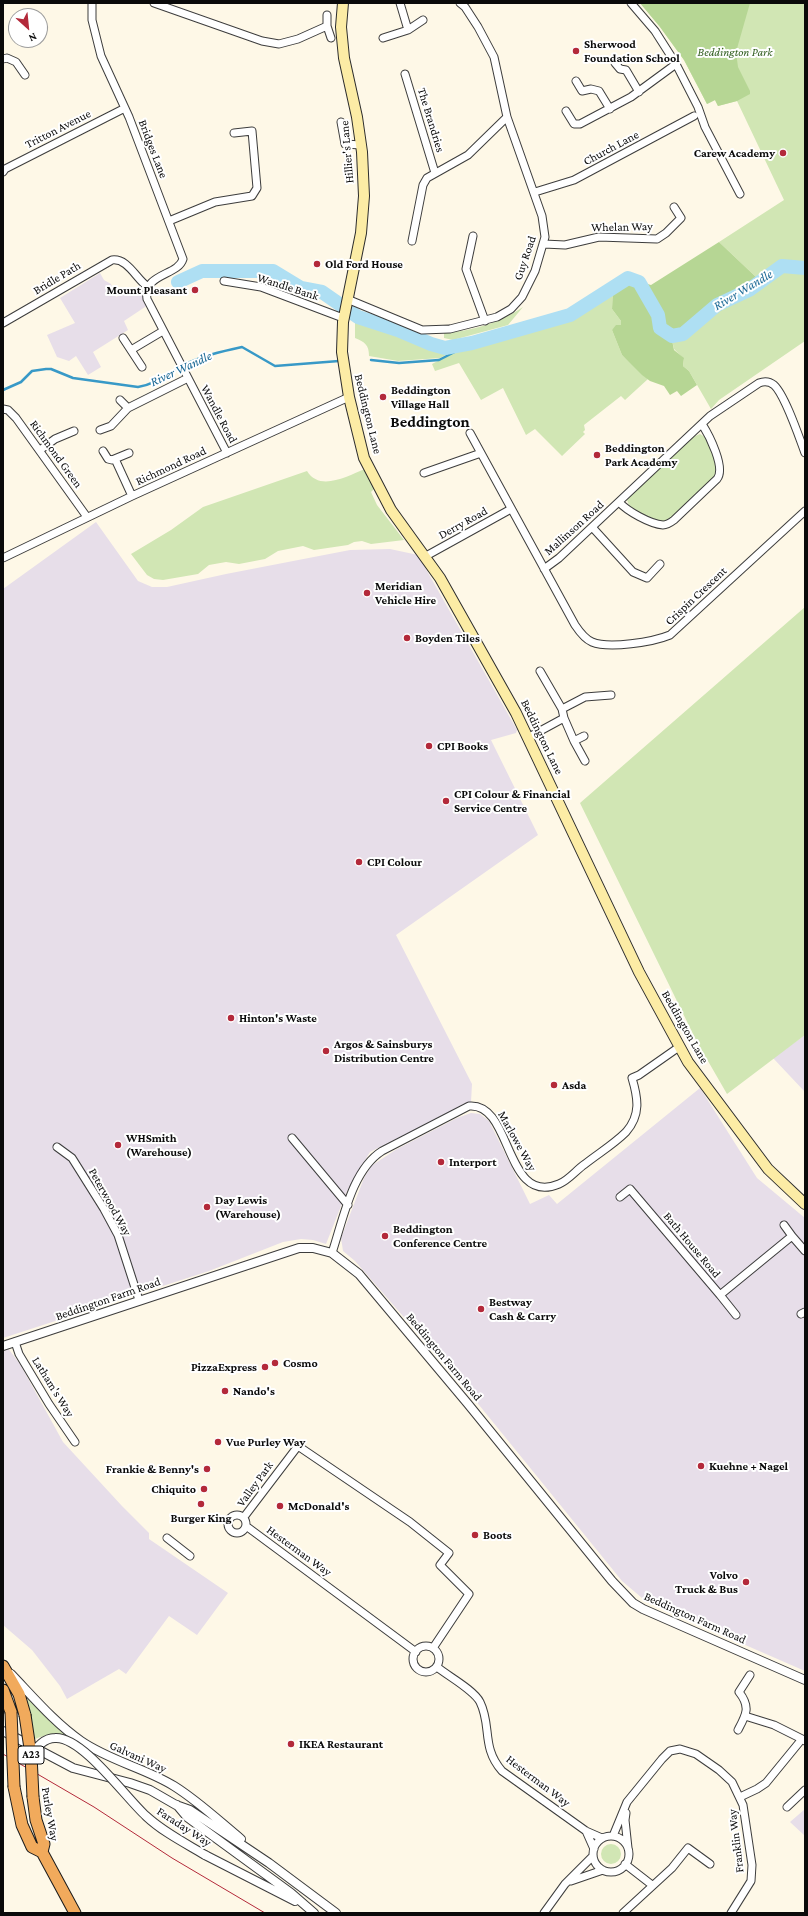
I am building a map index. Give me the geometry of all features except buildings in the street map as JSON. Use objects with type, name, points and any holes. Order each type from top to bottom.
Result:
[{"type":"highway","name":"Purley Way","points":[[3,1666],[20,1694],[25,1714],[31,1754],[33,1797],[36,1820],[44,1844],[42,1852]]},
{"type":"highway","name":"Purley Way","points":[[3,1690],[11,1712],[14,1786],[21,1819],[32,1847],[42,1852],[75,1913]]},
{"type":"main road","name":"Hillier's Lane","points":[[343,3],[341,27],[344,58],[354,95],[364,176],[363,218],[347,298]]},
{"type":"main road","name":"Beddington Lane","points":[[347,298],[343,318],[343,366],[362,449],[371,474],[391,510],[426,556],[457,607],[529,737],[636,966],[679,1047],[688,1062],[768,1169],[805,1204]]},
{"type":"street","name":"Bridges Lane","points":[[92,3],[92,20],[101,56],[125,108],[183,260],[153,281],[148,287]]},
{"type":"street","points":[[154,3],[262,41],[279,44],[298,39],[327,26]]},
{"type":"street","points":[[400,3],[408,30]]},
{"type":"street","name":"Guy Road","points":[[347,298],[422,330],[450,329],[485,321],[508,311],[520,300],[535,271],[544,244],[544,224],[535,192],[507,117],[494,57],[478,27],[461,3]]},
{"type":"street","points":[[631,3],[655,31],[676,64],[697,115],[705,127],[740,194]]},
{"type":"street","points":[[327,15],[327,26],[331,38]]},
{"type":"street","points":[[383,38],[408,30],[423,20]]},
{"type":"street","points":[[3,59],[7,58],[16,62],[25,75]]},
{"type":"street","points":[[615,63],[620,69],[626,70],[639,92]]},
{"type":"street","points":[[566,111],[572,121],[577,125],[610,109],[639,92],[676,64]]},
{"type":"street","name":"The Brandries","points":[[405,74],[435,173]]},
{"type":"street","points":[[576,81],[582,91],[591,89],[599,91],[610,109]]},
{"type":"street","name":"Tritton Avenue","points":[[3,172],[5,169],[125,108]]},
{"type":"street","name":"Church Lane","points":[[535,192],[574,180],[697,115]]},
{"type":"street","name":"The Brandries","points":[[412,240],[424,182],[435,173],[468,155],[507,117]]},
{"type":"street","points":[[341,122],[345,144],[361,145]]},
{"type":"street","points":[[169,221],[215,202],[252,196],[255,193],[257,186],[252,131],[234,133]]},
{"type":"street","name":"Whelan Way","points":[[544,244],[565,245],[599,237],[657,239],[666,233],[680,218],[674,206]]},
{"type":"street","points":[[473,236],[466,269],[485,321]]},
{"type":"street","name":"Bridle Path","points":[[3,324],[108,261],[117,259],[124,262],[148,287]]},
{"type":"street","name":"Wandle Bank","points":[[224,281],[261,287],[343,318]]},
{"type":"street","name":"Wandle Road","points":[[148,287],[147,299],[227,452]]},
{"type":"street","points":[[131,350],[163,331]]},
{"type":"street","points":[[123,338],[142,367]]},
{"type":"street","points":[[100,430],[111,426],[128,408],[186,376]]},
{"type":"street","name":"Mallinson Road","points":[[544,569],[559,558],[720,408],[756,385],[763,382],[774,385],[789,412],[805,453]]},
{"type":"street","name":"Richmond Road","points":[[3,558],[132,496],[349,397]]},
{"type":"street","points":[[120,400],[128,408]]},
{"type":"street","name":"Richmond Green","points":[[3,409],[6,409],[14,415],[87,517]]},
{"type":"street","name":"Mallinson Road","points":[[619,502],[630,512],[661,525],[667,525],[674,520],[717,479],[720,474],[720,465],[702,424]]},
{"type":"street","points":[[40,450],[55,439],[74,431]]},
{"type":"street","name":"Crispin Crescent","points":[[470,433],[575,625],[580,633],[591,642],[600,644],[617,644],[659,639],[675,631],[805,511]]},
{"type":"street","points":[[103,451],[108,459],[116,459],[129,453]]},
{"type":"street","points":[[424,473],[481,453]]},
{"type":"street","points":[[116,459],[132,496]]},
{"type":"street","name":"Derry Road","points":[[426,556],[511,509]]},
{"type":"street","points":[[592,527],[633,572],[647,578],[660,564]]},
{"type":"street","points":[[540,671],[562,709],[574,742],[585,761]]},
{"type":"street","points":[[562,709],[585,697],[611,695]]},
{"type":"street","points":[[529,737],[564,718]]},
{"type":"street","points":[[574,742],[584,736]]},
{"type":"street","name":"Marlowe Way","points":[[332,1253],[348,1205],[362,1170],[371,1159],[382,1151],[469,1106],[476,1106],[485,1109],[489,1113],[524,1178],[542,1188],[560,1184],[614,1143],[631,1126],[638,1112],[638,1104],[632,1078],[640,1075],[679,1047]]},
{"type":"street","points":[[292,1138],[348,1205]]},
{"type":"street","name":"Peterwood Way","points":[[56,1146],[72,1158],[104,1209],[118,1235],[139,1300]]},
{"type":"street","name":"Bath House Road","points":[[620,1197],[630,1189],[720,1295],[792,1236]]},
{"type":"street","points":[[784,1225],[805,1250]]},
{"type":"street","name":"Beddington Farm Road","points":[[3,1346],[299,1248],[312,1248],[332,1253],[359,1274],[468,1404],[612,1581],[633,1603],[643,1609],[805,1680]]},
{"type":"street","points":[[720,1295],[736,1315]]},
{"type":"street","name":"Latham's Way","points":[[15,1342],[19,1354],[49,1404],[76,1442]]},
{"type":"street","name":"Valley Park","points":[[244,1517],[298,1446],[421,1530],[449,1553],[440,1565],[469,1594],[433,1648]]},
{"type":"street","points":[[237,1514],[244,1517],[246,1526],[243,1531],[237,1533],[232,1531],[228,1526],[228,1520],[237,1514]]},
{"type":"street","name":"Hesterman Way","points":[[246,1526],[416,1652]]},
{"type":"street","points":[[167,1538],[190,1556]]},
{"type":"street","points":[[427,1646],[433,1648],[439,1656],[437,1667],[431,1672],[419,1671],[413,1663],[413,1656],[416,1652],[420,1648],[427,1646]]},
{"type":"street","name":"Galvani Way","points":[[3,1666],[50,1715],[80,1740],[103,1755],[174,1786],[202,1807],[269,1863]]},
{"type":"street","name":"Hesterman Way","points":[[437,1667],[480,1700],[484,1714],[489,1749],[494,1761],[502,1770],[586,1831],[602,1838]]},
{"type":"street","points":[[738,1730],[745,1716],[747,1707],[745,1700],[739,1692],[750,1675]]},
{"type":"street","points":[[740,1796],[757,1789],[766,1783],[804,1740],[774,1725],[745,1716]]},
{"type":"street","points":[[3,1731],[73,1768],[91,1774],[130,1783],[150,1790],[176,1805],[190,1810],[269,1863],[336,1913]]},
{"type":"street","name":"Faraday Way","points":[[31,1754],[40,1744],[50,1739],[61,1738],[72,1742],[89,1756],[147,1817],[158,1826],[205,1855],[303,1905]]},
{"type":"street","name":"Franklin Way","points":[[614,1836],[627,1802],[670,1751],[680,1749],[696,1754],[719,1770],[732,1782],[744,1805],[752,1865],[751,1881],[731,1913]]},
{"type":"street","points":[[787,1807],[805,1790]]},
{"type":"street","points":[[586,1831],[598,1867],[613,1872],[618,1870],[625,1864],[628,1852],[625,1820],[627,1802]]},
{"type":"street","points":[[176,1805],[187,1817],[291,1893],[314,1913]]},
{"type":"street","points":[[544,1913],[565,1884],[593,1852],[602,1838],[614,1836],[624,1842],[628,1852]]},
{"type":"street","points":[[624,1913],[652,1885],[672,1868],[688,1848],[710,1864]]},
{"type":"street","points":[[625,1864],[652,1885]]},
{"type":"street","points":[[565,1884],[574,1879],[604,1870]]},
{"type":"shaded area","points":[[100,273],[104,280],[111,284],[116,297],[140,287],[148,305],[124,321],[128,330],[93,352],[101,367],[88,375],[76,356],[69,361],[57,357],[47,335],[75,323],[60,298]]},
{"type":"shaded area","points":[[96,522],[138,581],[152,587],[167,587],[350,550],[390,549],[418,555],[517,730],[516,733],[491,740],[538,835],[396,935],[472,1084],[471,1102],[370,1152],[347,1191],[326,1244],[313,1240],[301,1239],[283,1242],[209,1271],[3,1338],[3,589]]},
{"type":"shaded area","points":[[805,1035],[805,1092],[773,1058]]},
{"type":"shaded area","points":[[700,1088],[757,1178],[805,1218],[805,1671],[665,1610],[642,1598],[622,1581],[462,1384],[355,1261],[343,1251],[341,1238],[364,1178],[371,1166],[397,1149],[457,1118],[471,1113],[480,1114],[489,1121],[530,1204],[549,1195],[557,1204]]},
{"type":"shaded area","points":[[7,1347],[20,1364],[63,1442],[149,1533],[149,1539],[228,1593],[197,1635],[169,1616],[126,1674],[119,1669],[67,1699],[60,1686],[32,1650],[3,1625],[3,1348]]},
{"type":"shaded area","points":[[805,1809],[805,1836],[790,1822]]},
{"type":"green space","name":"Beddington Park","points":[[640,3],[805,3],[805,341],[719,400],[711,409],[689,371],[683,366],[684,359],[674,349],[672,340],[715,301],[748,287],[756,277],[719,242],[784,200],[737,101],[718,106],[715,100],[707,104],[684,60]]},
{"type":"green space","name":"Beddington Park","points":[[640,3],[750,3],[736,52],[738,67],[750,91],[750,94],[737,101],[718,106],[715,100],[707,104],[684,60]]},
{"type":"green space","points":[[719,242],[756,277],[748,287],[715,301],[672,340],[674,350],[684,358],[683,366],[689,371],[697,385],[681,396],[677,391],[670,395],[664,386],[650,381],[622,355],[612,330],[616,325],[621,325],[621,321],[612,309],[613,289],[628,278],[651,285]]},
{"type":"green space","points":[[613,289],[612,309],[621,321],[621,325],[612,330],[622,355],[648,379],[625,400],[621,396],[584,425],[585,430],[583,432],[585,434],[562,456],[535,429],[526,435],[503,388],[481,400],[459,363],[435,371],[432,364],[472,343],[570,314]]},
{"type":"green space","points":[[523,307],[508,325],[453,340],[444,338],[444,333],[475,328],[495,322]]},
{"type":"green space","points":[[355,320],[405,336],[439,352],[455,350],[440,358],[398,361],[369,356],[366,344],[355,338]]},
{"type":"green space","points":[[700,434],[707,440],[718,469],[714,478],[667,522],[659,522],[630,508],[627,500],[630,496],[693,437]]},
{"type":"green space","points":[[365,469],[375,488],[371,492],[377,505],[404,540],[371,544],[362,541],[354,542],[348,545],[314,550],[303,546],[278,551],[265,559],[239,564],[226,562],[209,565],[198,574],[163,580],[154,579],[147,575],[131,554],[171,530],[203,507],[307,471],[312,477],[319,481],[326,481],[342,478]]},
{"type":"green space","points":[[805,607],[805,1035],[727,1094],[697,1042],[580,803]]},
{"type":"green space","points":[[27,1698],[71,1738],[53,1734],[35,1739],[33,1737]]},
{"type":"green space","points":[[607,1844],[615,1844],[621,1850],[621,1858],[615,1864],[607,1864],[601,1858],[601,1850]]},
{"type":"waterway","name":"River Wandle","points":[[178,282],[202,271],[273,271],[301,288],[322,292],[358,317],[445,348],[472,343],[570,315],[628,278],[639,282],[658,315],[660,328],[672,336],[683,334],[717,305],[749,290],[782,266],[805,268]]},
{"type":"waterway","name":"River Wandle","points":[[371,360],[399,363],[439,360],[472,343]]},
{"type":"waterway","name":"River Wandle","points":[[3,390],[21,382],[32,371],[46,369],[51,369],[73,378],[138,387],[158,380],[194,360],[242,347],[275,366],[339,361]]},
{"type":"tram line","points":[[3,1754],[94,1807],[172,1858],[265,1913]]},
{"type":"place","name":"Sherwood Foundation School","points":[[576,51]]},
{"type":"place","name":"Carew Academy","points":[[783,153]]},
{"type":"place","name":"Old Ford House","points":[[317,264]]},
{"type":"place","name":"Mount Pleasant","points":[[195,290]]},
{"type":"place","name":"Beddington Village Hall","points":[[383,397]]},
{"type":"place","name":"Beddington Park Academy","points":[[597,455]]},
{"type":"place","name":"Meridian Vehicle Hire","points":[[367,593]]},
{"type":"place","name":"Boyden Tiles","points":[[407,638]]},
{"type":"place","name":"CPI Books","points":[[429,746]]},
{"type":"place","name":"CPI Colour & Financial Service Centre","points":[[446,801]]},
{"type":"place","name":"CPI Colour","points":[[359,862]]},
{"type":"place","name":"Hinton's Waste","points":[[231,1018]]},
{"type":"place","name":"Argos & Sainsburys Distribution Centre","points":[[326,1051]]},
{"type":"place","name":"Asda","points":[[554,1085]]},
{"type":"place","name":"WHSmith (Warehouse)","points":[[118,1145]]},
{"type":"place","name":"Interport","points":[[441,1162]]},
{"type":"place","name":"Day Lewis (Warehouse)","points":[[207,1207]]},
{"type":"place","name":"Beddington Conference Centre","points":[[385,1236]]},
{"type":"place","name":"Bestway Cash & Carry","points":[[481,1309]]},
{"type":"place","name":"Cosmo","points":[[275,1363]]},
{"type":"place","name":"PizzaExpress","points":[[265,1367]]},
{"type":"place","name":"Nando's","points":[[225,1391]]},
{"type":"place","name":"Vue Purley Way","points":[[218,1442]]},
{"type":"place","name":"Kuehne + Nagel","points":[[701,1466]]},
{"type":"place","name":"Frankie & Benny's","points":[[207,1469]]},
{"type":"place","name":"Chiquito","points":[[204,1489]]},
{"type":"place","name":"Burger King","points":[[201,1504]]},
{"type":"place","name":"McDonald's","points":[[280,1506]]},
{"type":"place","name":"Boots","points":[[475,1535]]},
{"type":"place","name":"Volvo Truck & Bus","points":[[746,1582]]},
{"type":"place","name":"IKEA Restaurant","points":[[291,1744]]},
{"type":"district","name":"Beddington","points":[[430,422]]}]
